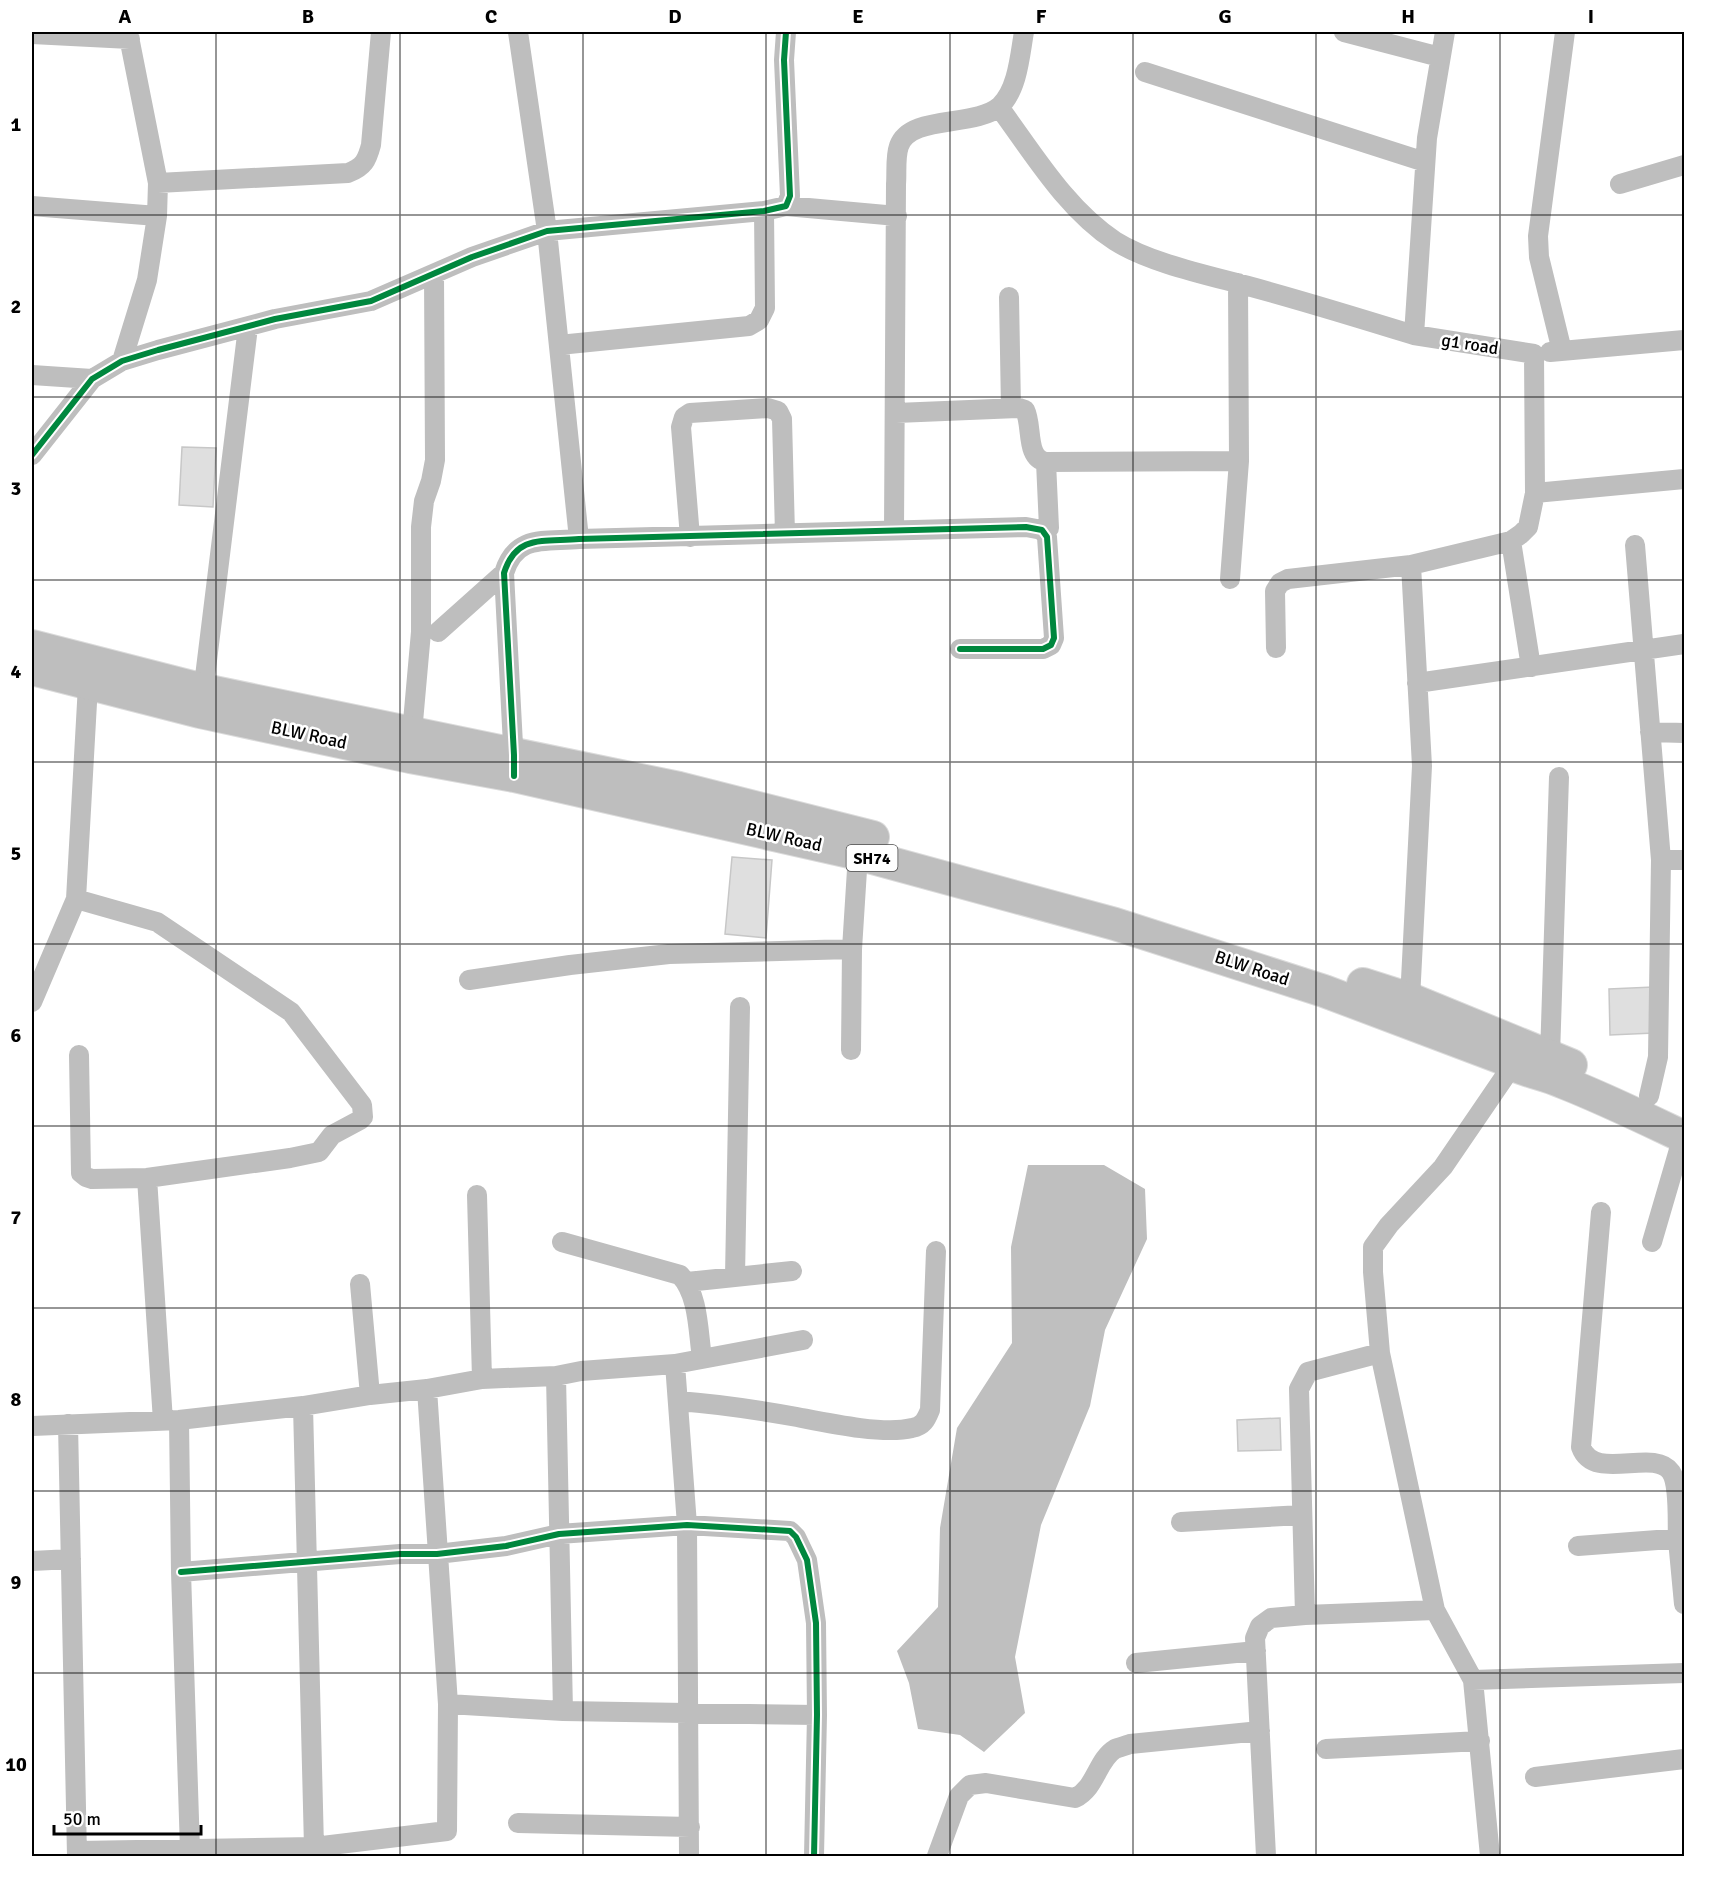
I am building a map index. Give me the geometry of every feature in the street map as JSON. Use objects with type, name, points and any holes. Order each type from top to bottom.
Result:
[{"type":"main road","name":"SH74","points":[[32,646],[202,701],[412,733],[514,765],[679,788],[828,825],[1161,919],[1550,1056],[1589,1082],[1649,1096],[1684,1129]]},
{"type":"main road","name":"BLW Road","points":[[32,669],[88,685],[202,701],[410,757],[514,765],[858,854],[1115,924],[1324,991],[1424,1012],[1512,1066],[1550,1077],[1589,1082],[1684,1129]]},
{"type":"street","points":[[158,183],[348,173],[357,170],[366,162],[371,145],[381,32]]},
{"type":"street","points":[[518,32],[547,231],[579,539]]},
{"type":"street","points":[[786,32],[784,60],[790,196],[786,206]]},
{"type":"street","points":[[894,531],[899,146],[906,135],[916,128],[973,119],[999,106],[1014,80],[1024,32]]},
{"type":"street","points":[[1344,32],[1440,57]]},
{"type":"street","points":[[1414,335],[1427,138],[1445,32]]},
{"type":"street","points":[[1562,351],[1539,257],[1538,236],[1564,32]]},
{"type":"street","points":[[32,34],[129,35],[158,183],[157,216],[147,280],[122,361]]},
{"type":"street","points":[[1145,72],[1425,162]]},
{"type":"street","name":"g1 road","points":[[999,106],[1057,185],[1086,217],[1115,241],[1141,254],[1414,335],[1534,354],[1684,340]]},
{"type":"street","points":[[1620,183],[1684,165]]},
{"type":"street","points":[[32,206],[157,216]]},
{"type":"street","points":[[35,446],[92,379],[122,361],[248,327],[371,301],[472,257],[547,231],[764,211],[786,206],[897,216]]},
{"type":"street","points":[[559,345],[749,326],[759,320],[765,308],[764,211]]},
{"type":"street","points":[[412,733],[421,632],[421,527],[424,501],[435,460],[434,274]]},
{"type":"street","points":[[1230,579],[1239,462],[1238,283]]},
{"type":"street","points":[[1009,297],[1011,408]]},
{"type":"street","points":[[202,701],[248,327]]},
{"type":"street","points":[[1275,648],[1275,591],[1280,583],[1288,579],[1411,565],[1511,541],[1528,527],[1534,493],[1534,354]]},
{"type":"street","points":[[32,375],[92,379]]},
{"type":"street","points":[[690,537],[681,427],[684,417],[690,413],[768,408],[778,411],[782,419],[785,534]]},
{"type":"street","points":[[896,413],[1011,408],[1025,410],[1029,417],[1034,455],[1046,462],[1239,462]]},
{"type":"street","points":[[1046,462],[1049,528]]},
{"type":"street","points":[[1534,493],[1684,479]]},
{"type":"street","points":[[514,765],[504,573],[508,559],[516,549],[527,544],[579,539],[1026,527],[1042,530],[1047,537],[1054,638],[1051,645],[1043,649],[960,649]]},
{"type":"street","points":[[1511,541],[1531,667]]},
{"type":"street","points":[[1635,545],[1661,860],[1658,1057],[1649,1096]]},
{"type":"street","points":[[1411,565],[1422,766],[1424,1012]]},
{"type":"street","points":[[438,632],[504,573]]},
{"type":"street","points":[[1417,683],[1684,644]]},
{"type":"street","points":[[32,1002],[76,898],[88,685]]},
{"type":"street","points":[[1650,732],[1684,733]]},
{"type":"street","points":[[1550,1056],[1559,777]]},
{"type":"street","points":[[851,1050],[852,949],[858,854]]},
{"type":"street","points":[[1661,860],[1684,860]]},
{"type":"street","points":[[76,898],[157,922],[291,1012],[362,1104],[363,1110],[360,1120],[332,1135],[318,1152],[291,1158],[147,1178],[92,1179],[81,1173],[79,1055]]},
{"type":"street","points":[[469,980],[570,965],[669,954],[852,949]]},
{"type":"street","points":[[735,1277],[740,1006]]},
{"type":"street","points":[[1490,1857],[1473,1680],[1436,1610],[1380,1353],[1373,1247],[1389,1225],[1443,1167],[1512,1066]]},
{"type":"street","points":[[1652,1242],[1684,1129]]},
{"type":"street","points":[[147,1178],[171,1421],[181,1572],[190,1850]]},
{"type":"street","points":[[477,1195],[482,1379]]},
{"type":"street","points":[[1601,1212],[1581,1447],[1584,1455],[1595,1463],[1660,1464],[1671,1472],[1675,1485],[1681,1538],[1684,1604]]},
{"type":"street","points":[[562,1242],[680,1275],[687,1282],[692,1293],[702,1359]]},
{"type":"street","points":[[678,1401],[726,1404],[844,1426],[898,1431],[915,1428],[925,1422],[930,1410],[936,1251]]},
{"type":"street","points":[[687,1282],[792,1271]]},
{"type":"street","points":[[360,1284],[370,1395]]},
{"type":"street","points":[[32,1426],[171,1421],[303,1406],[482,1379],[556,1376],[580,1371],[675,1364],[803,1340]]},
{"type":"street","points":[[1305,1615],[1299,1389],[1308,1372],[1380,1353]]},
{"type":"street","points":[[675,1364],[687,1525],[689,1857]]},
{"type":"street","points":[[556,1376],[562,1711]]},
{"type":"street","points":[[68,1424],[77,1854],[314,1847],[350,1850],[447,1831],[448,1704],[427,1389]]},
{"type":"street","points":[[303,1406],[314,1847]]},
{"type":"street","points":[[1181,1522],[1302,1515]]},
{"type":"street","points":[[181,1572],[400,1554],[438,1554],[506,1546],[559,1534],[687,1525],[790,1531],[796,1537],[807,1560],[816,1623],[814,1857]]},
{"type":"street","points":[[1578,1546],[1681,1538]]},
{"type":"street","points":[[32,1561],[71,1559]]},
{"type":"street","points":[[1266,1857],[1255,1638],[1260,1626],[1271,1618],[1436,1610]]},
{"type":"street","points":[[1136,1663],[1256,1651]]},
{"type":"street","points":[[1473,1680],[1684,1673]]},
{"type":"street","points":[[448,1704],[562,1711],[817,1715]]},
{"type":"street","points":[[937,1857],[958,1796],[970,1785],[986,1782],[1075,1798],[1085,1793],[1114,1750],[1130,1744],[1260,1731]]},
{"type":"street","points":[[1326,1749],[1480,1741]]},
{"type":"street","points":[[1535,1777],[1684,1759]]},
{"type":"street","points":[[518,1823],[690,1827]]},
{"type":"shaded area","points":[[1028,1165],[1104,1165],[1145,1189],[1147,1239],[1105,1330],[1090,1406],[1041,1525],[1015,1657],[1025,1713],[984,1752],[960,1735],[918,1729],[909,1683],[897,1651],[938,1607],[940,1528],[957,1428],[1012,1343],[1011,1247]]},
{"type":"building","points":[[182,447],[216,448],[213,507],[179,505]]},
{"type":"building","points":[[732,857],[772,860],[766,938],[725,934]]},
{"type":"building","points":[[1653,987],[1654,1033],[1610,1035],[1609,989]]},
{"type":"building","points":[[1280,1418],[1281,1450],[1238,1451],[1237,1420]]},
{"type":"cycle path","points":[[32,455],[92,379],[122,361],[275,319],[371,301],[472,257],[547,231],[764,211],[786,206],[790,196],[784,60],[786,32]]},
{"type":"cycle path","points":[[514,776],[504,573],[509,560],[516,552],[533,542],[1026,527],[1042,530],[1047,537],[1054,638],[1051,645],[1043,649],[960,649]]},
{"type":"cycle path","points":[[181,1572],[400,1554],[437,1554],[506,1546],[559,1534],[687,1525],[790,1531],[796,1537],[807,1560],[816,1623],[814,1856]]}]
